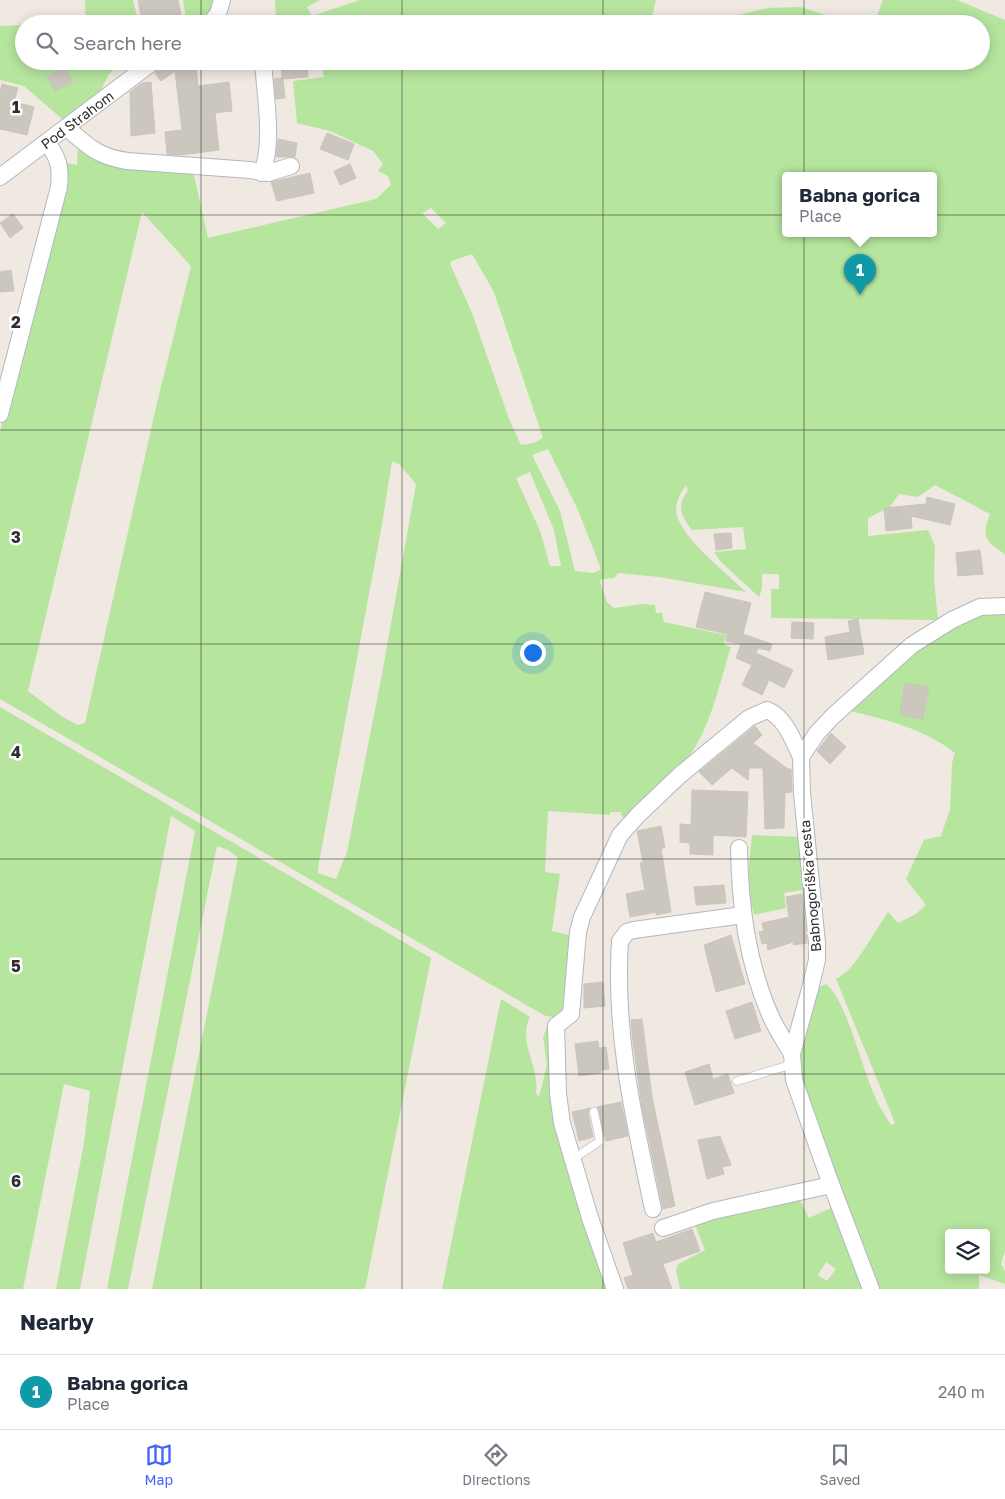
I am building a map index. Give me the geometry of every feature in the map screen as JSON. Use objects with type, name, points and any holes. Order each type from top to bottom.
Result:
[{"type":"street","points":[[217,15],[222,0]]},
{"type":"street","name":"Pod Strahom","points":[[0,176],[47,143],[142,70]]},
{"type":"street","points":[[262,173],[267,160],[268,140],[264,70]]},
{"type":"street","points":[[67,128],[95,152],[107,158],[262,173],[291,166]]},
{"type":"street","points":[[0,414],[3,392],[59,186],[60,170],[56,155],[47,143]]},
{"type":"street","points":[[801,757],[817,733],[912,645],[952,620],[980,607],[1005,606]]},
{"type":"street","points":[[615,1289],[571,1160],[558,1094],[556,1026],[571,1014],[575,948],[582,917],[617,840],[638,815],[680,775],[756,713],[767,710],[774,713],[790,733],[801,757]]},
{"type":"street","name":"Babnogoriška cesta","points":[[801,757],[802,793],[817,960],[793,1059],[794,1080],[831,1185],[871,1289]]},
{"type":"street","points":[[739,848],[743,915],[748,946],[761,990],[772,1018],[793,1059]]},
{"type":"street","points":[[653,1209],[627,1080],[619,1021],[620,941],[627,932],[634,930],[743,915]]},
{"type":"street","points":[[663,1228],[713,1212],[831,1185]]},
{"type":"lane","points":[[737,1081],[793,1059]]},
{"type":"lane","points":[[571,1160],[600,1141],[594,1112]]},
{"type":"green space","points":[[85,0],[133,0],[137,15],[86,15]]},
{"type":"green space","points":[[183,0],[218,0],[209,15],[186,15]]},
{"type":"green space","points":[[275,0],[320,0],[307,7],[311,15],[276,15]]},
{"type":"green space","points":[[360,0],[656,0],[652,15],[315,15]]},
{"type":"green space","points":[[883,0],[957,0],[1005,20],[1005,554],[993,546],[987,538],[986,528],[990,514],[935,485],[918,497],[899,494],[890,507],[868,518],[868,536],[928,530],[935,546],[934,579],[938,620],[771,618],[771,589],[779,589],[779,574],[762,574],[762,589],[759,597],[720,561],[714,552],[746,549],[743,527],[692,530],[681,511],[682,501],[688,491],[686,485],[677,503],[676,510],[685,531],[716,565],[746,592],[659,577],[618,573],[614,578],[602,579],[600,582],[607,602],[614,608],[642,604],[655,605],[656,613],[662,613],[664,622],[726,635],[724,645],[731,647],[716,699],[701,737],[688,759],[632,817],[622,817],[621,812],[610,812],[610,815],[548,811],[545,872],[560,874],[552,931],[573,936],[571,993],[560,1018],[546,1016],[528,1006],[0,699],[0,432],[67,163],[77,165],[78,144],[193,171],[208,238],[376,199],[391,185],[388,176],[378,171],[383,164],[373,151],[330,131],[297,123],[293,81],[324,77],[323,70],[990,70],[990,15],[877,15]],"holes":[[[431,208],[446,223],[438,229],[422,213]],[[142,212],[191,266],[157,403],[85,723],[78,725],[61,716],[28,691]],[[472,254],[494,292],[543,438],[533,443],[521,445],[509,419],[472,313],[450,264],[452,261]],[[548,449],[578,510],[601,569],[594,573],[575,571],[560,511],[532,455]],[[392,461],[400,465],[416,484],[382,674],[347,852],[336,879],[318,873],[318,868]],[[530,472],[554,530],[561,566],[550,566],[540,531],[516,478]]]},
{"type":"green space","points":[[800,7],[826,15],[738,15],[768,8]]},
{"type":"green space","points":[[15,25],[15,70],[114,70],[109,74],[94,104],[67,123],[24,86],[0,80],[0,26]]},
{"type":"green space","points":[[1005,610],[1005,1251],[1001,1264],[1005,1271],[1005,1284],[979,1275],[979,1289],[878,1289],[836,1184],[798,1068],[797,1051],[815,989],[826,984],[833,992],[847,1019],[878,1102],[891,1125],[895,1123],[836,979],[843,975],[857,959],[888,912],[898,923],[916,914],[926,905],[906,879],[924,840],[941,836],[950,809],[952,763],[955,753],[943,744],[916,731],[889,721],[846,710],[924,644],[984,611]]},
{"type":"green space","points":[[0,707],[431,958],[365,1289],[152,1289],[238,858],[228,850],[217,846],[128,1289],[107,1289],[195,831],[171,816],[80,1289],[56,1289],[84,1143],[90,1091],[64,1084],[23,1289],[0,1289]]},
{"type":"green space","points":[[752,835],[802,837],[808,889],[784,893],[786,908],[754,915],[749,885]]},
{"type":"green space","points":[[501,999],[530,1017],[527,1026],[527,1045],[535,1073],[536,1093],[539,1097],[547,1065],[543,1037],[547,1027],[552,1034],[555,1114],[613,1289],[442,1289]]},
{"type":"green space","points":[[798,1196],[809,1218],[835,1206],[866,1289],[680,1289],[676,1270],[678,1264],[705,1250],[695,1225]],"holes":[[[826,1262],[836,1269],[827,1281],[818,1275]]]},
{"type":"building","points":[[178,0],[181,15],[141,15],[138,1]]},
{"type":"building","points":[[58,70],[67,70],[73,82],[55,91],[47,76]]},
{"type":"building","points":[[158,70],[196,70],[198,86],[229,82],[232,111],[215,113],[219,150],[181,155],[167,154],[165,132],[182,130],[175,71],[161,81],[155,73]]},
{"type":"building","points":[[282,70],[308,70],[308,77],[283,79],[285,98],[276,99],[274,79],[282,78]]},
{"type":"building","points":[[151,82],[155,133],[131,136],[130,92],[142,83]]},
{"type":"building","points":[[2,84],[18,88],[14,102],[34,107],[27,135],[0,129],[0,93]]},
{"type":"building","points":[[327,133],[354,144],[348,160],[320,149]]},
{"type":"building","points":[[278,139],[297,143],[295,157],[276,157]]},
{"type":"building","points":[[350,164],[356,178],[340,185],[334,171]]},
{"type":"building","points":[[310,173],[314,193],[277,201],[271,182]]},
{"type":"building","points":[[13,214],[23,228],[10,238],[0,223]]},
{"type":"building","points":[[11,270],[14,291],[0,292],[0,272]]},
{"type":"building","points":[[927,497],[955,504],[950,525],[911,516],[912,528],[886,531],[884,508],[926,504]]},
{"type":"building","points":[[731,533],[732,548],[716,550],[714,534]]},
{"type":"building","points":[[980,550],[983,574],[958,576],[956,553]]},
{"type":"building","points":[[705,592],[751,603],[743,634],[772,644],[770,651],[758,648],[756,653],[793,670],[784,688],[769,680],[762,695],[742,685],[752,665],[736,658],[741,644],[726,641],[727,634],[696,627]]},
{"type":"building","points":[[858,619],[864,654],[828,660],[825,637],[850,632],[848,621]]},
{"type":"building","points":[[792,622],[814,623],[813,639],[791,638]]},
{"type":"building","points":[[905,683],[929,687],[923,719],[900,715]]},
{"type":"building","points":[[755,726],[762,735],[753,743],[788,769],[791,769],[792,792],[785,793],[784,828],[765,829],[763,768],[749,768],[748,780],[732,768],[712,785],[699,772]]},
{"type":"building","points":[[831,733],[846,747],[830,764],[817,751]]},
{"type":"building","points":[[692,790],[748,792],[746,837],[713,835],[713,855],[690,854],[690,843],[680,842],[680,824],[691,825]]},
{"type":"building","points":[[661,826],[665,848],[661,848],[671,912],[656,915],[656,912],[630,917],[626,894],[645,890],[640,863],[643,862],[637,831]]},
{"type":"building","points":[[724,885],[726,903],[696,905],[694,887]]},
{"type":"building","points":[[802,894],[807,943],[794,945],[793,942],[768,950],[767,943],[762,944],[759,932],[764,931],[762,923],[789,917],[786,897]]},
{"type":"building","points":[[731,935],[745,984],[716,992],[704,945]]},
{"type":"building","points":[[603,982],[605,1006],[584,1008],[584,984]]},
{"type":"building","points":[[752,1002],[761,1031],[735,1039],[726,1011]]},
{"type":"building","points":[[642,1019],[652,1097],[675,1206],[663,1209],[642,1107],[633,1042],[631,1020]]},
{"type":"building","points":[[598,1041],[599,1048],[606,1047],[609,1069],[601,1070],[601,1073],[579,1076],[575,1044]]},
{"type":"building","points":[[709,1064],[713,1079],[728,1074],[734,1093],[695,1105],[685,1072]]},
{"type":"building","points":[[621,1102],[628,1136],[606,1141],[597,1107]]},
{"type":"building","points":[[591,1108],[588,1113],[593,1137],[579,1141],[572,1112]]},
{"type":"building","points":[[720,1136],[731,1165],[722,1167],[724,1174],[707,1179],[698,1140]]},
{"type":"building","points":[[692,1229],[700,1251],[663,1264],[672,1289],[628,1289],[624,1278],[633,1275],[623,1243],[653,1233],[656,1242]]},
{"type":"place","name":"Babna gorica","points":[[860,295]]}]
